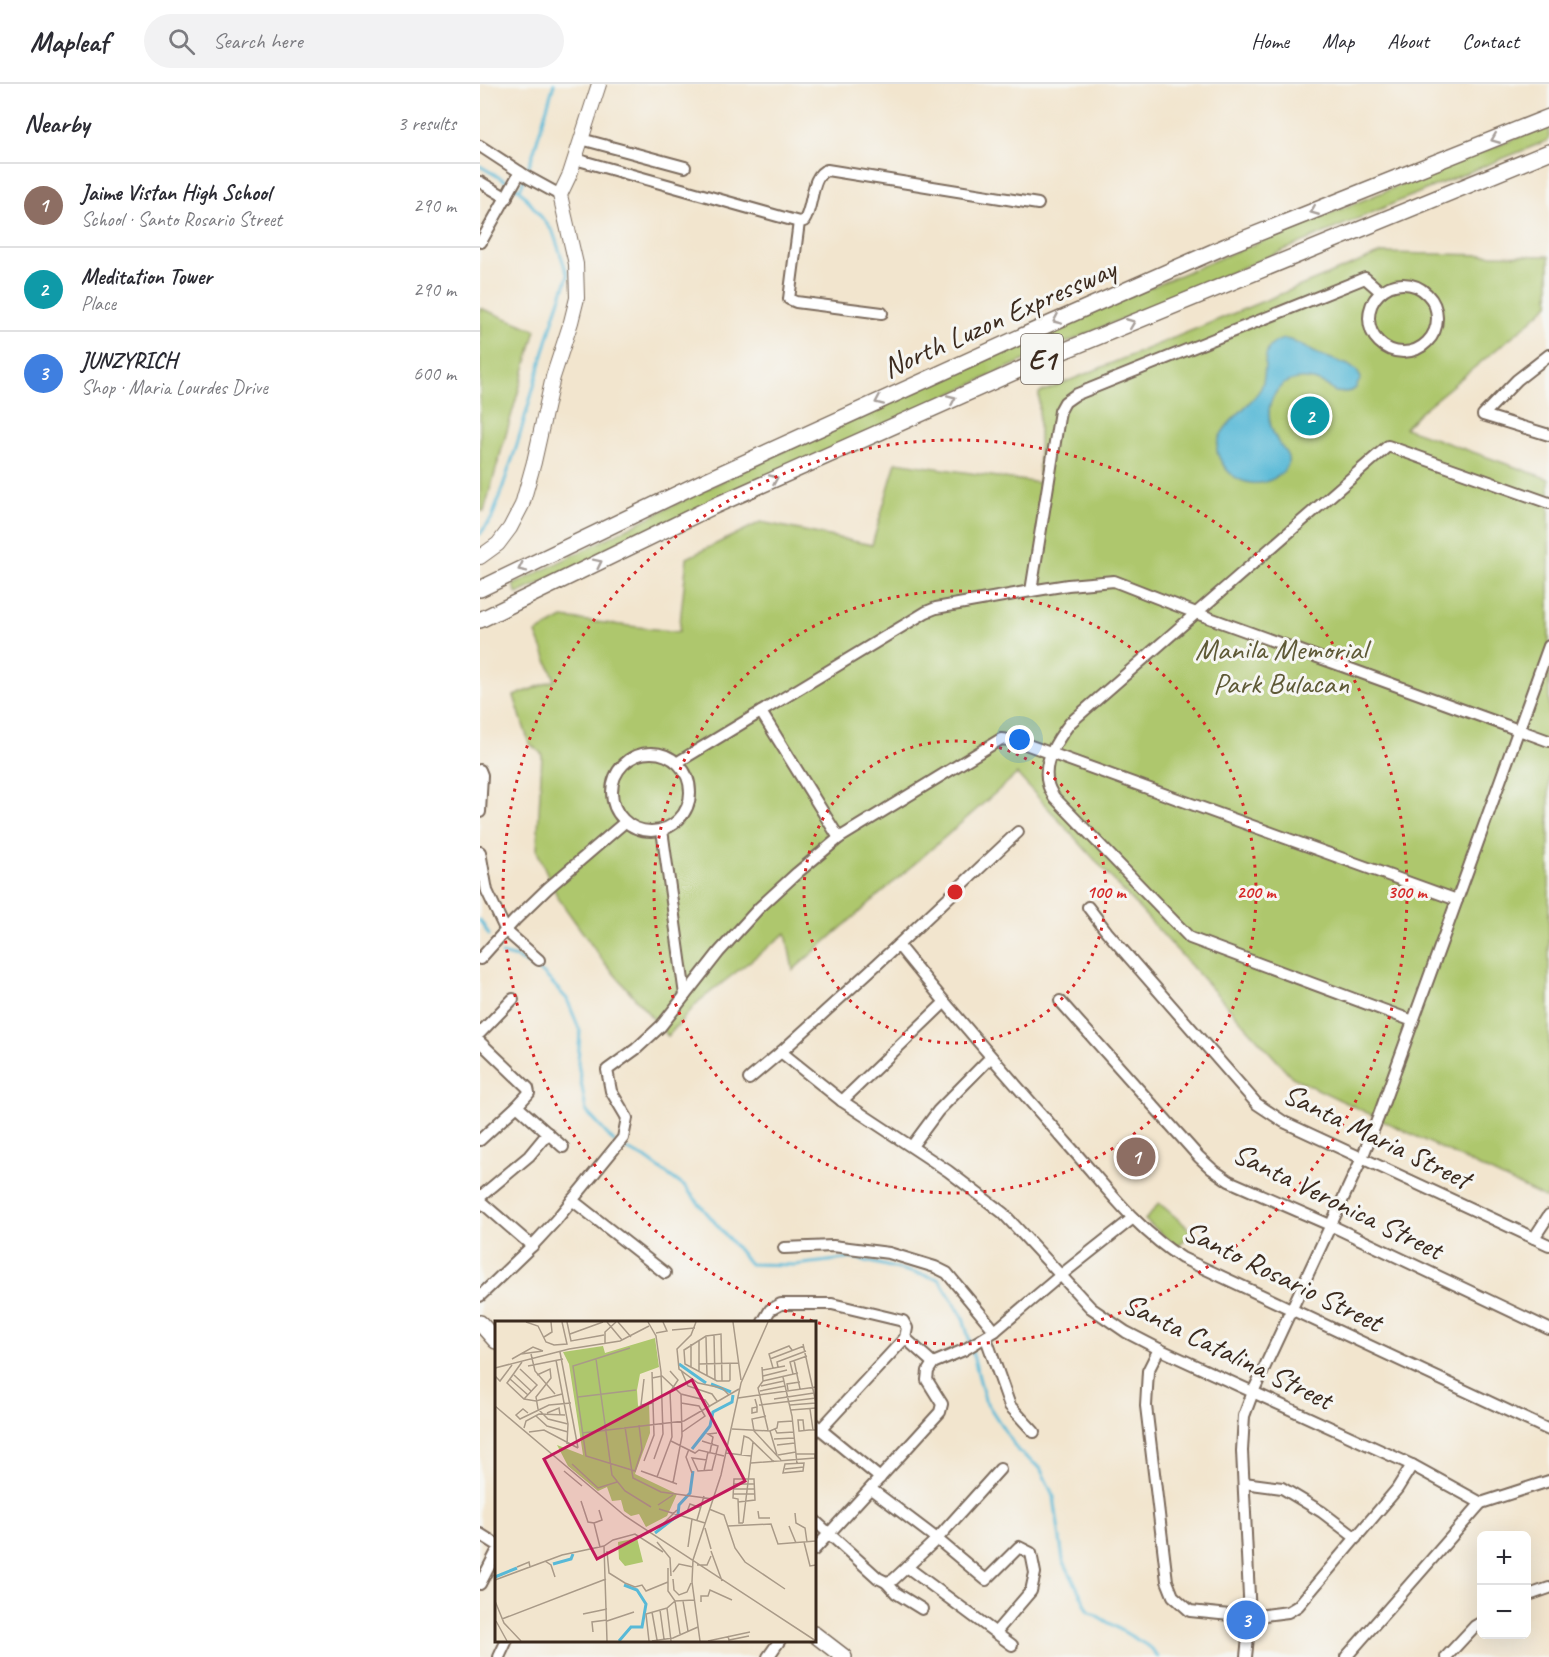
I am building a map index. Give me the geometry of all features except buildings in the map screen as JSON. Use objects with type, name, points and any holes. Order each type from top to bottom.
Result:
[{"type":"highway","name":"North Luzon Expressway","points":[[480,589],[702,482],[1051,323],[1226,246],[1549,117]]},
{"type":"highway","name":"North Luzon Expressway","points":[[480,621],[712,507],[1038,361],[1549,152]]},
{"type":"highway","points":[[480,1323],[495,1340]]},
{"type":"highway","points":[[816,1636],[843,1657]]},
{"type":"main road","points":[[480,557],[498,544],[510,528],[522,505],[553,377],[571,322],[577,298],[576,264],[560,195],[570,174],[599,84]]},
{"type":"street","points":[[581,139],[685,167]]},
{"type":"street","points":[[480,146],[519,175],[560,195]]},
{"type":"street","points":[[575,159],[799,222],[804,221],[809,214],[817,178],[821,172],[827,170],[1038,204]]},
{"type":"street","points":[[481,242],[519,175]]},
{"type":"street","points":[[480,182],[509,195]]},
{"type":"street","points":[[799,222],[789,299],[796,302],[882,313]]},
{"type":"street","points":[[1031,591],[1060,411],[1065,402],[1075,395],[1365,278],[1381,292]]},
{"type":"street","points":[[1408,284],[1419,287],[1428,294],[1436,309],[1437,320],[1432,336],[1424,345],[1415,350],[1399,352],[1384,347],[1377,340],[1371,330],[1369,315],[1374,300],[1381,292],[1391,286],[1408,284]]},
{"type":"street","points":[[1549,356],[1517,380],[1483,415],[1549,435]]},
{"type":"street","points":[[1413,1021],[1190,938],[1054,797],[1047,784],[1047,767],[1059,737],[1070,723],[1388,446],[1549,503]]},
{"type":"street","points":[[678,762],[926,612],[936,608],[1031,591],[1114,581],[1549,741]]},
{"type":"street","points":[[1246,1657],[1250,1617],[1242,1450],[1244,1416],[1362,1158],[1378,1118],[1549,646]]},
{"type":"street","points":[[761,712],[839,838]]},
{"type":"street","points":[[480,1296],[532,1246],[623,1138],[627,1118],[611,1091],[607,1070],[636,1050],[661,1026],[719,952],[759,908],[797,873],[839,838],[1001,740],[1017,741],[1457,900]]},
{"type":"street","points":[[649,752],[660,753],[678,762],[690,783],[691,795],[682,817],[673,825],[662,830],[649,832],[636,829],[625,822],[617,812],[612,799],[612,786],[616,773],[625,762],[636,755],[649,752]]},
{"type":"street","points":[[480,770],[482,775],[480,812]]},
{"type":"street","points":[[480,959],[548,888],[625,822]]},
{"type":"street","points":[[662,830],[685,995]]},
{"type":"street","points":[[749,1079],[898,945],[1018,832]]},
{"type":"street","points":[[480,852],[487,891],[506,932],[539,960]]},
{"type":"street","name":"Santa Maria Street","points":[[1088,907],[1107,932],[1257,1104],[1284,1122],[1549,1245]]},
{"type":"street","name":"Santo Rosario Street","points":[[898,945],[944,1003],[1133,1218],[1166,1248],[1182,1258],[1549,1430]]},
{"type":"street","points":[[480,1033],[513,999]]},
{"type":"street","name":"Santa Veronica Street","points":[[1060,1001],[1192,1148],[1212,1169],[1229,1181],[1330,1225],[1549,1329]]},
{"type":"street","points":[[842,1101],[944,1003]]},
{"type":"street","points":[[480,1042],[528,1088],[529,1093],[480,1140]]},
{"type":"street","name":"Santa Catalina Street","points":[[781,1052],[842,1101],[912,1146],[1003,1213],[1091,1308],[1126,1332],[1412,1465],[1481,1503]]},
{"type":"street","points":[[912,1146],[938,1111],[991,1057]]},
{"type":"street","points":[[518,1106],[563,1147]]},
{"type":"street","points":[[532,1246],[480,1199],[529,1156],[548,1133]]},
{"type":"street","points":[[572,1200],[665,1273]]},
{"type":"street","points":[[1534,1238],[1549,1215]]},
{"type":"street","points":[[816,1548],[940,1412],[942,1404],[927,1380],[928,1371],[933,1363],[964,1350],[987,1336],[1133,1218]]},
{"type":"street","points":[[784,1248],[833,1246],[889,1253],[947,1273],[987,1336],[1010,1406],[1034,1432]]},
{"type":"street","points":[[764,1321],[770,1310],[782,1304],[832,1304],[903,1321],[907,1328],[905,1338],[818,1426],[880,1478]]},
{"type":"street","points":[[905,1338],[933,1363]]},
{"type":"street","points":[[1159,1349],[1148,1371],[1146,1406],[1167,1581],[1173,1596],[1190,1611],[1250,1617],[1288,1612],[1298,1606],[1397,1489],[1412,1465]]},
{"type":"street","points":[[886,1582],[893,1580],[937,1539],[1000,1469]]},
{"type":"street","points":[[1346,1657],[1481,1503],[1549,1481]]},
{"type":"street","points":[[1244,1483],[1282,1488],[1322,1512],[1356,1538]]},
{"type":"street","points":[[871,1489],[986,1580],[1019,1547],[1031,1553],[1035,1573],[1031,1592],[996,1632]]},
{"type":"street","points":[[816,1522],[896,1593],[922,1609]]},
{"type":"street","points":[[480,1534],[495,1543]]},
{"type":"street","points":[[480,1584],[495,1555]]},
{"type":"street","points":[[907,1567],[1012,1645]]},
{"type":"street","points":[[1531,1595],[1549,1588]]},
{"type":"street","points":[[1446,1657],[1477,1625]]},
{"type":"street","points":[[499,1657],[506,1642]]},
{"type":"street","points":[[768,1657],[779,1642]]},
{"type":"green space","points":[[1549,125],[1549,140],[1437,185],[1016,364],[517,594],[513,585],[775,455],[959,368],[1225,256]]},
{"type":"green space","name":"Manila Memorial Park Bulacan","points":[[1381,253],[1549,256],[1549,304],[1420,412],[1405,428],[1549,479],[1549,1190],[1547,1199],[1292,1077],[1017,774],[793,970],[786,933],[698,1002],[668,1036],[603,961],[558,898],[537,851],[542,754],[529,743],[514,696],[555,680],[536,633],[563,618],[679,632],[687,558],[761,522],[872,545],[896,462],[1039,483],[1039,393]]},
{"type":"green space","points":[[480,308],[536,330],[484,511],[480,510]]},
{"type":"green space","points":[[1159,1203],[1192,1231],[1178,1247],[1145,1220]]},
{"type":"water","points":[[1284,339],[1348,365],[1357,371],[1361,378],[1355,389],[1344,392],[1335,392],[1327,385],[1304,379],[1284,384],[1271,401],[1269,419],[1275,436],[1288,458],[1288,464],[1275,478],[1256,483],[1242,481],[1225,467],[1218,454],[1218,442],[1227,425],[1261,388],[1265,359],[1270,347],[1275,342]]},
{"type":"waterway","points":[[520,190],[554,84]]},
{"type":"waterway","points":[[480,166],[509,183]]},
{"type":"waterway","points":[[480,534],[492,518],[516,448],[568,276],[553,232],[520,190],[515,187]]},
{"type":"waterway","points":[[480,920],[489,935]]},
{"type":"waterway","points":[[502,954],[517,958],[544,974],[567,999],[580,1031],[578,1063],[586,1111],[614,1142]]},
{"type":"waterway","points":[[619,1146],[645,1158],[685,1187],[750,1264],[795,1265],[854,1258],[939,1279],[963,1317],[985,1400],[1018,1451],[1040,1468],[1054,1497],[1063,1560],[1089,1611],[1151,1648],[1158,1657]]},
{"type":"place","name":"Meditation Tower","points":[[1310,416]]},
{"type":"place","name":"Jaime Vistan High School","points":[[1136,1157]]},
{"type":"place","name":"JUNZYRICH","points":[[1246,1620]]}]
